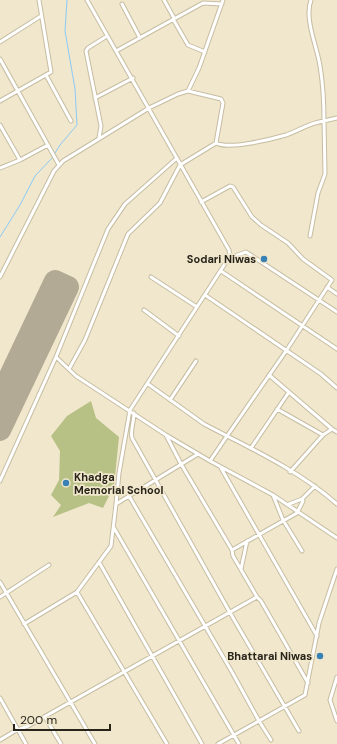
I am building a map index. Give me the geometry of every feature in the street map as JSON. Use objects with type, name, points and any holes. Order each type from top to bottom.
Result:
[{"type":"street","points":[[0,101],[51,72],[39,0]]},
{"type":"street","points":[[24,624],[77,592],[111,546],[119,473],[130,410],[230,256],[229,250],[180,165],[150,108],[87,0]]},
{"type":"street","points":[[164,0],[188,45],[204,52]]},
{"type":"street","points":[[188,91],[223,0]]},
{"type":"street","points":[[310,236],[318,193],[325,174],[324,99],[320,68],[309,14],[311,0]]},
{"type":"street","points":[[116,51],[203,1],[222,4]]},
{"type":"street","points":[[122,4],[140,38]]},
{"type":"street","points":[[0,42],[42,16]]},
{"type":"street","points":[[99,138],[101,126],[86,51],[88,48],[107,36]]},
{"type":"street","points":[[0,59],[59,164]]},
{"type":"street","points":[[46,75],[71,121]]},
{"type":"street","points":[[95,98],[133,78]]},
{"type":"street","points":[[0,277],[54,171],[66,158],[150,108],[178,94],[188,91],[220,99],[223,103],[216,143],[180,165],[160,203],[128,234],[85,340],[69,369]]},
{"type":"street","points":[[216,143],[220,146],[261,141],[286,135],[312,122],[337,118]]},
{"type":"street","points":[[0,125],[20,160]]},
{"type":"street","points":[[0,168],[20,160],[48,144]]},
{"type":"street","points":[[0,481],[56,357],[101,245],[115,218],[125,204],[177,158]]},
{"type":"street","points":[[201,202],[230,186],[233,187],[252,217],[261,225],[288,243],[303,259],[332,280],[302,324],[286,351],[210,461]]},
{"type":"street","points":[[230,256],[235,256],[246,252],[337,312]]},
{"type":"street","points":[[220,271],[302,324],[337,349]]},
{"type":"street","points":[[151,277],[197,307]]},
{"type":"street","points":[[327,287],[337,294]]},
{"type":"street","points":[[205,295],[321,374],[337,388]]},
{"type":"street","points":[[144,310],[179,336]]},
{"type":"street","points":[[56,357],[76,376],[130,410],[166,436],[221,468],[289,504],[337,538]]},
{"type":"street","points":[[170,400],[196,361]]},
{"type":"street","points":[[269,375],[337,432]]},
{"type":"street","points":[[148,384],[204,424],[275,460],[290,472],[315,486],[336,502]]},
{"type":"street","points":[[251,448],[289,392]]},
{"type":"street","points":[[277,409],[323,435]]},
{"type":"street","points":[[134,413],[131,435],[154,479],[229,611],[286,706],[299,731]]},
{"type":"street","points":[[290,472],[323,435],[332,429]]},
{"type":"street","points":[[166,436],[232,550],[257,597],[261,601],[308,683]]},
{"type":"street","points":[[116,504],[154,479],[198,454]]},
{"type":"street","points":[[221,468],[317,636]]},
{"type":"street","points":[[289,504],[302,498],[315,486]]},
{"type":"street","points":[[273,495],[283,520],[302,551]]},
{"type":"street","points":[[129,496],[205,626],[258,721],[271,740]]},
{"type":"street","points":[[232,550],[297,513],[297,510],[303,501],[302,498]]},
{"type":"street","points":[[114,528],[239,744]]},
{"type":"street","points":[[241,569],[247,541]]},
{"type":"street","points":[[99,562],[202,744]]},
{"type":"street","points":[[0,597],[49,565]]},
{"type":"street","points":[[218,744],[305,694],[317,636],[337,569]]},
{"type":"street","points":[[0,582],[96,744]]},
{"type":"street","points":[[77,592],[167,744]]},
{"type":"street","points":[[0,740],[152,657],[229,611],[257,597]]},
{"type":"street","points":[[337,677],[330,700],[337,721]]},
{"type":"street","points":[[0,698],[26,744]]},
{"type":"street","points":[[45,716],[61,744]]},
{"type":"green space","points":[[91,401],[96,418],[119,437],[114,486],[103,508],[89,503],[53,517],[61,505],[51,495],[59,480],[60,451],[51,436],[67,416]]},
{"type":"waterway","points":[[55,153],[77,125],[75,89],[65,31],[67,0]]},
{"type":"waterway","points":[[0,237],[20,205],[35,176],[53,157]]},
{"type":"runway","points":[[0,397],[55,281],[68,287],[0,430]]},
{"type":"place","name":"Sodari Niwas","points":[[264,259]]},
{"type":"place","name":"Khadga Memorial School","points":[[66,483]]},
{"type":"place","name":"Bhattarai Niwas","points":[[320,656]]}]
